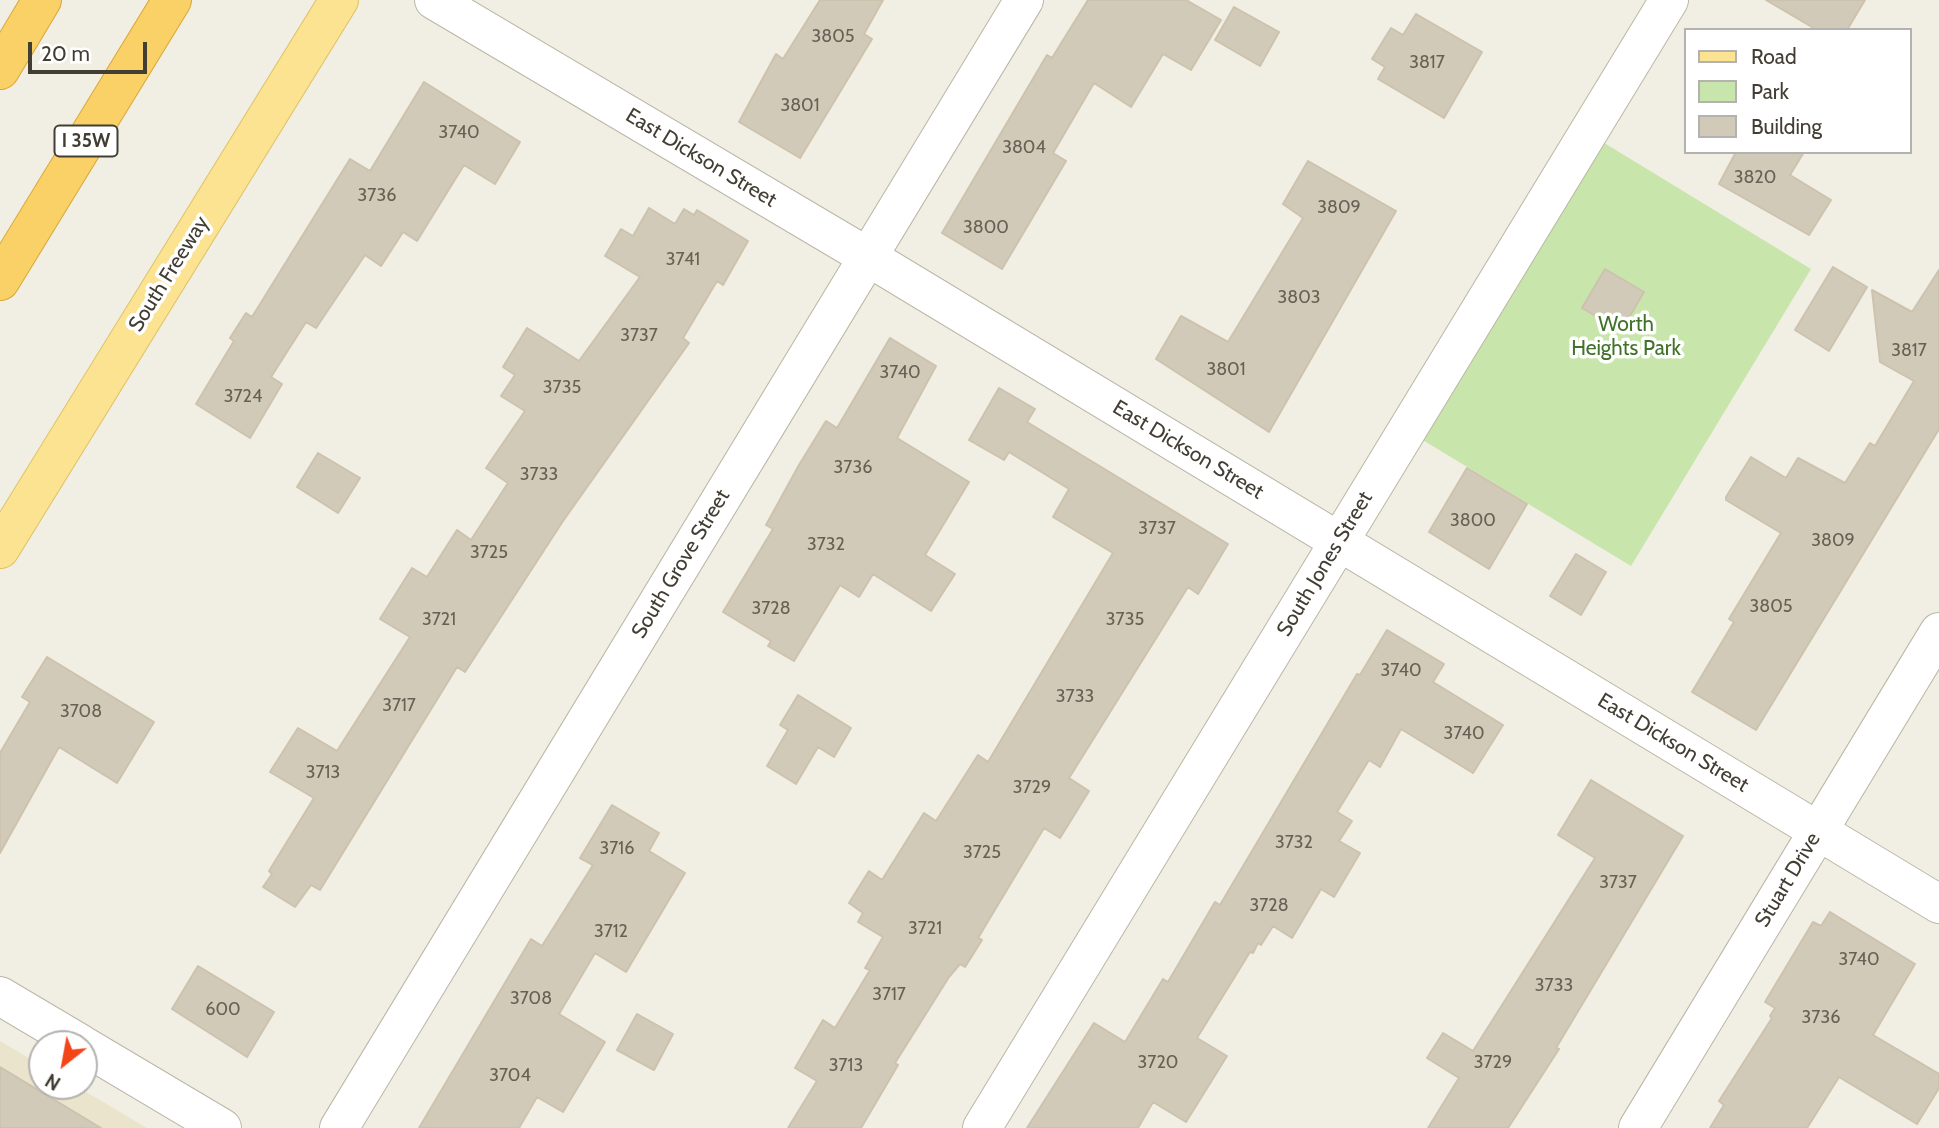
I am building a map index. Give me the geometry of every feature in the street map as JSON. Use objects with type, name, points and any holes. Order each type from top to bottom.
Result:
[{"type":"highway","points":[[0,71],[41,0]]},
{"type":"highway","name":"I 35W","points":[[0,281],[172,0]]},
{"type":"main road","name":"South Freeway","points":[[0,549],[339,0]]},
{"type":"street","name":"East Dickson Street","points":[[434,0],[868,257],[1939,904]]},
{"type":"street","name":"South Grove Street","points":[[339,1128],[1024,0]]},
{"type":"street","name":"South Jones Street","points":[[982,1128],[1669,0]]},
{"type":"street","name":"Stuart Drive","points":[[1638,1128],[1939,632]]},
{"type":"street","points":[[0,996],[58,1030]]},
{"type":"street","points":[[98,1054],[222,1128]]},
{"type":"shaded area","points":[[0,1041],[28,1058],[28,1100],[98,1099],[147,1128],[0,1128]]},
{"type":"green space","name":"Worth Heights Park","points":[[1601,141],[1811,269],[1631,566],[1421,439]]},
{"type":"building","points":[[820,0],[883,0],[864,34],[872,39],[800,158],[739,122],[776,54],[783,59]]},
{"type":"building","points":[[1088,0],[1186,0],[1221,20],[1191,70],[1163,54],[1131,107],[1094,83],[1053,153],[1066,161],[1002,269],[942,233],[1047,55],[1052,58]]},
{"type":"building","points":[[1766,0],[1865,0],[1848,28],[1814,28]]},
{"type":"building","points":[[1234,7],[1279,32],[1260,66],[1215,40]]},
{"type":"building","points":[[1416,14],[1482,52],[1444,118],[1378,79],[1385,67],[1372,59],[1391,28],[1403,35]]},
{"type":"building","points":[[424,82],[520,142],[495,184],[464,165],[417,241],[403,232],[381,266],[365,255],[316,328],[306,322],[271,377],[282,384],[250,438],[196,404],[234,341],[230,338],[246,313],[252,317],[350,159],[370,171]]},
{"type":"building","points":[[1735,154],[1803,154],[1790,175],[1831,200],[1809,235],[1719,184]]},
{"type":"building","points":[[1308,161],[1396,211],[1269,432],[1156,359],[1181,316],[1228,342],[1303,218],[1283,204]]},
{"type":"building","points":[[649,208],[675,224],[684,209],[694,215],[697,210],[748,241],[723,285],[717,281],[683,338],[689,343],[563,521],[465,672],[457,667],[320,890],[311,885],[295,907],[263,887],[272,874],[269,871],[314,798],[270,772],[298,728],[337,751],[410,637],[380,619],[412,568],[427,577],[457,530],[471,540],[508,483],[486,468],[525,411],[501,396],[515,375],[503,367],[527,328],[579,361],[640,277],[605,256],[621,229],[633,236]]},
{"type":"building","points":[[1833,267],[1867,287],[1829,351],[1795,330]]},
{"type":"building","points":[[1605,269],[1644,292],[1621,331],[1582,308]]},
{"type":"building","points":[[1939,270],[1939,429],[1756,730],[1692,692],[1734,622],[1729,619],[1781,533],[1726,500],[1726,497],[1751,457],[1786,478],[1798,458],[1845,483],[1870,443],[1875,446],[1914,381],[1880,362],[1872,290],[1912,312]]},
{"type":"building","points":[[890,338],[936,366],[897,438],[969,482],[925,555],[955,574],[931,611],[873,574],[859,597],[840,585],[794,661],[768,646],[771,641],[723,612],[773,529],[766,525],[799,465],[826,421],[837,428]]},
{"type":"building","points":[[999,388],[1035,409],[1027,422],[1228,544],[1198,594],[1188,587],[1069,778],[1089,791],[1060,838],[1044,828],[978,938],[982,940],[965,967],[960,964],[949,977],[895,1063],[898,1065],[861,1128],[788,1128],[817,1081],[795,1068],[823,1020],[835,1028],[870,970],[865,968],[883,937],[858,922],[863,913],[849,903],[869,871],[882,880],[924,813],[936,821],[978,755],[988,762],[1113,553],[1053,517],[1069,489],[1009,452],[1004,460],[969,440]]},
{"type":"building","points":[[318,453],[360,478],[338,513],[297,487]]},
{"type":"building","points":[[1467,468],[1527,504],[1489,569],[1429,532]]},
{"type":"building","points":[[1576,554],[1606,572],[1581,615],[1550,596]]},
{"type":"building","points":[[1387,630],[1444,664],[1433,682],[1503,725],[1473,773],[1401,729],[1380,767],[1369,760],[1337,812],[1352,821],[1339,841],[1360,853],[1334,897],[1321,889],[1292,938],[1273,926],[1261,945],[1258,943],[1253,953],[1250,952],[1197,1038],[1227,1056],[1186,1122],[1153,1102],[1138,1128],[1027,1128],[1094,1023],[1125,1042],[1163,979],[1168,982],[1215,902],[1220,905],[1357,674],[1360,675]]},
{"type":"building","points":[[47,657],[154,722],[117,783],[59,747],[0,853],[0,753],[30,702],[22,697]]},
{"type":"building","points":[[798,695],[851,728],[834,757],[818,747],[796,784],[767,766],[788,730],[780,725]]},
{"type":"building","points":[[1591,780],[1683,836],[1556,1048],[1559,1049],[1508,1128],[1428,1128],[1459,1078],[1427,1058],[1443,1033],[1473,1051],[1595,858],[1558,835]]},
{"type":"building","points":[[612,805],[659,833],[649,851],[685,873],[626,972],[595,953],[559,1014],[605,1042],[563,1112],[537,1097],[519,1128],[419,1128],[531,939],[542,946],[593,865],[580,858]]},
{"type":"building","points":[[1830,912],[1915,964],[1873,1035],[1939,1074],[1939,1088],[1917,1124],[1839,1077],[1807,1128],[1710,1128],[1724,1105],[1719,1101],[1772,1018],[1770,1016],[1775,1008],[1765,1002],[1813,922],[1821,926]]},
{"type":"building","points":[[198,966],[274,1012],[247,1057],[172,1009]]},
{"type":"building","points":[[637,1014],[673,1034],[654,1070],[617,1050]]},
{"type":"building","points":[[0,1067],[28,1084],[28,1100],[55,1100],[101,1128],[0,1128]]}]
